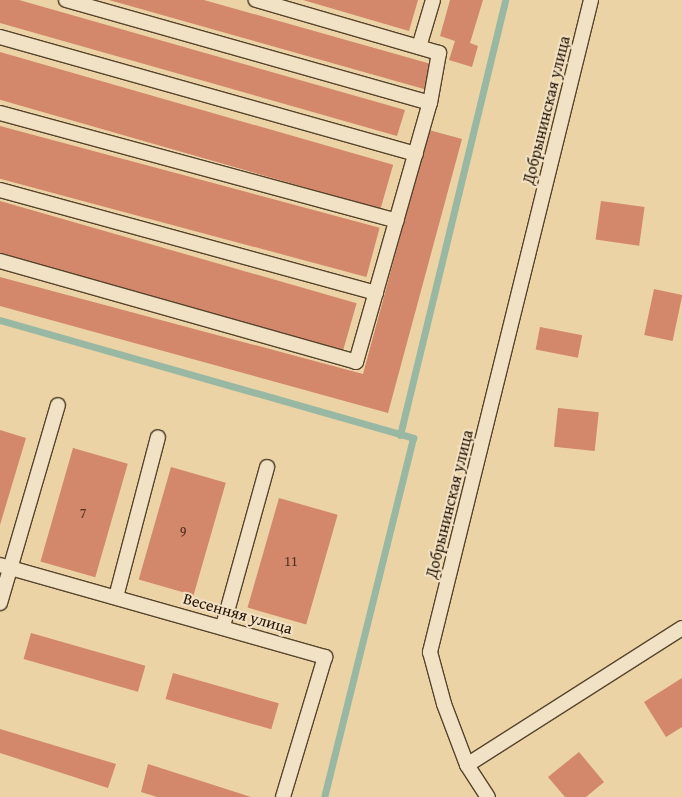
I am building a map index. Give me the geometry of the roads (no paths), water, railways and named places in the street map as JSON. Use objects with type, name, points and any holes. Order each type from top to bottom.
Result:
[{"type":"lane","points":[[66,0],[430,103]]},
{"type":"lane","points":[[0,262],[356,362],[430,103],[439,53],[256,0]]},
{"type":"lane","points":[[419,47],[433,0]]},
{"type":"lane","name":"Добрынинская улица","points":[[488,797],[467,765],[444,704],[430,652],[592,0]]},
{"type":"lane","points":[[0,37],[416,154]]},
{"type":"lane","points":[[0,113],[396,221]]},
{"type":"lane","points":[[0,190],[376,293]]},
{"type":"lane","points":[[0,603],[5,566],[58,405]]},
{"type":"lane","points":[[116,597],[158,437]]},
{"type":"lane","points":[[223,626],[267,467]]},
{"type":"lane","name":"Весенняя улица","points":[[5,566],[223,626],[325,657],[283,797]]},
{"type":"lane","points":[[467,765],[682,628]]},
{"type":"waterway","points":[[400,435],[505,0]]},
{"type":"waterway","points":[[0,320],[413,438],[324,797]]}]
